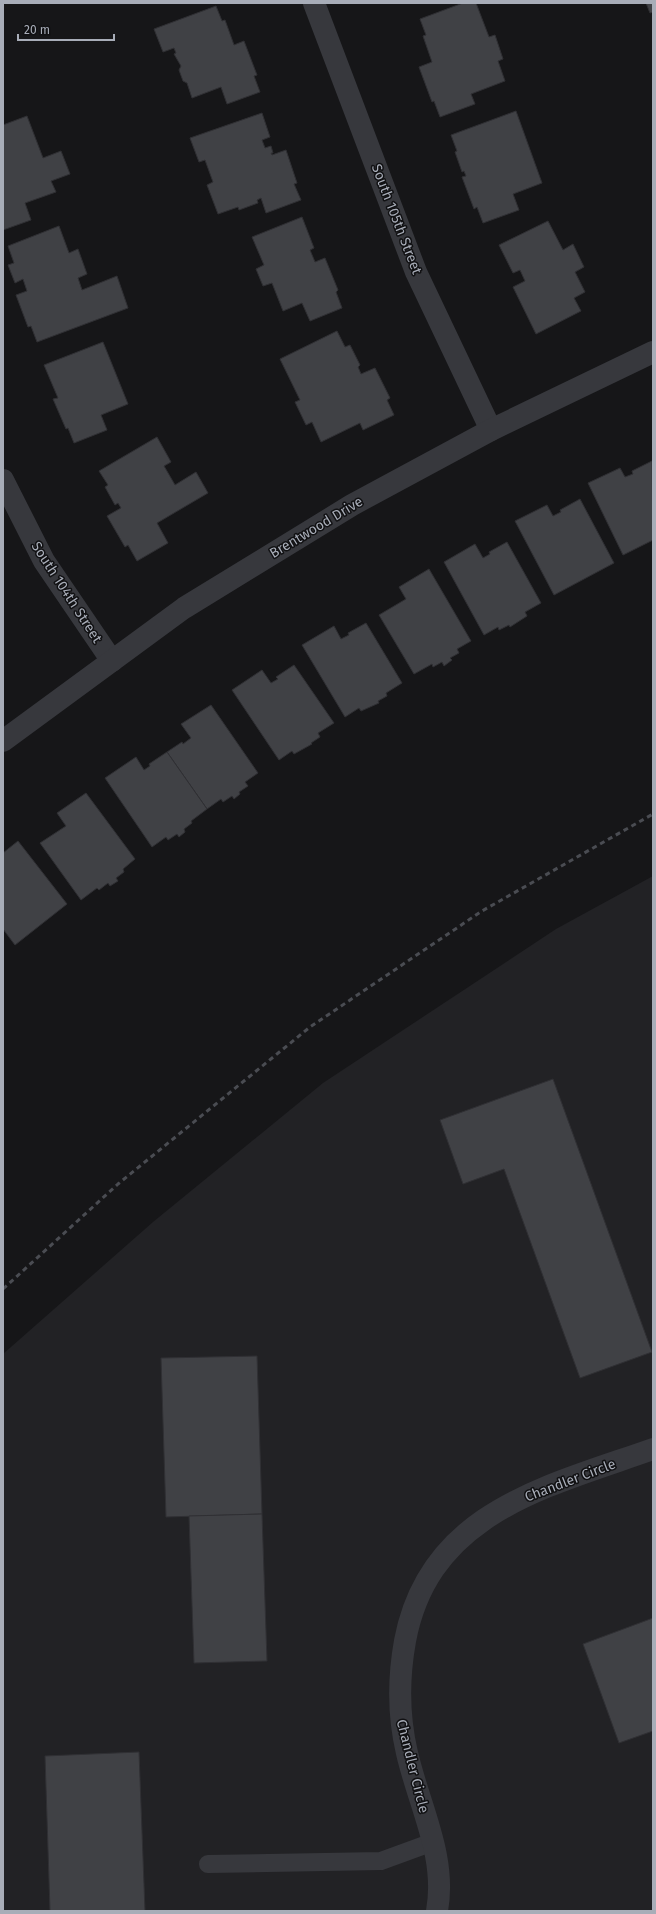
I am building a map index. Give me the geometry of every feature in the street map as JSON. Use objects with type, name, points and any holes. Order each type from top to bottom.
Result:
[{"type":"street","name":"South 105th Street","points":[[314,3],[416,272],[491,430]]},
{"type":"street","name":"Brentwood Drive","points":[[3,741],[184,608],[352,505],[491,430],[653,352]]},
{"type":"street","name":"South 104th Street","points":[[3,480],[44,561],[112,661]]},
{"type":"street","name":"Chandler Circle","points":[[437,1911],[439,1872],[433,1842],[407,1755],[400,1719],[398,1688],[408,1623],[418,1595],[433,1568],[453,1545],[478,1524],[506,1506],[538,1490],[653,1449]]},
{"type":"lane","points":[[208,1864],[381,1860],[433,1842]]},
{"type":"shaded area","points":[[653,876],[653,1911],[3,1911],[3,1354],[153,1222],[323,1083],[556,929]]},
{"type":"building","points":[[463,3],[476,3],[489,37],[495,35],[503,59],[498,61],[505,81],[471,94],[475,104],[440,117],[434,101],[432,102],[419,67],[432,62],[423,36],[426,35],[420,19]]},
{"type":"building","points":[[646,3],[653,3],[653,12],[650,13]]},
{"type":"building","points":[[216,6],[222,21],[225,20],[234,45],[244,41],[257,75],[254,76],[260,92],[227,104],[221,87],[192,98],[187,83],[183,81],[179,70],[181,66],[174,54],[176,53],[174,48],[163,52],[154,29]]},
{"type":"building","points":[[516,111],[542,183],[513,194],[519,210],[483,223],[477,207],[474,209],[462,177],[466,176],[464,171],[462,172],[451,135]]},
{"type":"building","points":[[262,113],[270,137],[262,140],[265,148],[271,146],[273,153],[271,153],[272,155],[286,150],[297,183],[294,184],[301,200],[266,213],[261,198],[257,200],[258,203],[239,210],[238,207],[218,214],[207,185],[213,182],[205,160],[199,162],[190,138]]},
{"type":"building","points":[[27,116],[43,158],[61,151],[70,174],[51,181],[56,192],[25,203],[31,220],[3,230],[3,125]]},
{"type":"building","points":[[302,217],[314,248],[310,250],[315,262],[325,258],[338,290],[336,292],[342,308],[310,321],[302,303],[283,311],[272,283],[263,286],[256,269],[264,265],[252,237]]},
{"type":"building","points":[[548,221],[563,250],[573,244],[584,267],[575,272],[585,292],[574,298],[581,311],[536,334],[513,287],[525,281],[520,270],[513,273],[499,245]]},
{"type":"building","points":[[59,226],[69,253],[78,249],[87,274],[78,278],[82,290],[117,276],[128,308],[37,342],[31,326],[28,327],[16,295],[27,291],[23,279],[15,283],[8,265],[14,263],[8,246]]},
{"type":"building","points":[[337,331],[345,347],[350,345],[360,365],[358,367],[361,374],[375,368],[390,398],[387,400],[394,415],[363,430],[360,423],[321,442],[312,422],[306,425],[295,402],[300,400],[280,359]]},
{"type":"building","points":[[103,342],[128,404],[101,415],[107,430],[74,443],[53,399],[58,398],[44,365]]},
{"type":"building","points":[[157,437],[171,462],[164,466],[175,485],[196,472],[208,493],[157,523],[168,543],[137,561],[128,545],[125,547],[107,516],[121,508],[118,503],[115,505],[105,487],[108,485],[99,471]]},
{"type":"building","points":[[652,461],[653,540],[623,555],[588,483],[620,468],[625,477],[633,474],[632,471]]},
{"type":"building","points":[[580,499],[614,563],[554,595],[515,521],[547,505],[553,516],[561,512],[560,510]]},
{"type":"building","points":[[507,542],[541,603],[525,612],[527,616],[510,627],[509,625],[499,630],[498,627],[484,635],[444,562],[475,544],[483,558],[490,554],[489,552]]},
{"type":"building","points":[[429,569],[471,641],[457,649],[459,653],[450,658],[452,660],[444,666],[442,662],[433,667],[432,664],[414,674],[379,615],[406,599],[399,587]]},
{"type":"building","points":[[366,623],[402,683],[386,693],[387,696],[378,701],[379,703],[361,711],[359,708],[345,717],[302,645],[334,626],[341,639],[349,635],[348,633]]},
{"type":"building","points":[[294,665],[334,723],[318,733],[320,737],[311,743],[312,744],[294,754],[292,751],[279,760],[232,690],[262,670],[271,683],[278,679],[276,677]]},
{"type":"building","points":[[211,705],[258,773],[245,782],[248,786],[239,792],[240,794],[234,799],[232,796],[223,802],[221,799],[207,809],[167,752],[191,738],[181,724]]},
{"type":"building","points":[[167,752],[207,809],[191,821],[192,823],[184,829],[185,832],[179,837],[177,834],[168,840],[166,837],[152,847],[105,778],[136,757],[144,770],[150,766],[149,764]]},
{"type":"building","points":[[86,793],[135,859],[123,869],[124,872],[116,878],[118,881],[110,886],[108,883],[99,890],[97,888],[81,900],[40,843],[66,826],[57,813]]},
{"type":"building","points":[[18,841],[67,904],[15,945],[3,929],[3,853]]},
{"type":"building","points":[[553,1079],[652,1352],[580,1378],[504,1169],[463,1184],[440,1120]]},
{"type":"building","points":[[257,1356],[262,1514],[166,1517],[161,1358]]},
{"type":"building","points":[[262,1514],[267,1661],[194,1663],[189,1516]]},
{"type":"building","points":[[653,1618],[653,1731],[619,1743],[583,1644]]},
{"type":"building","points":[[139,1752],[145,1911],[50,1911],[45,1756]]},
{"type":"railway","points":[[3,1289],[118,1184],[310,1027],[482,911],[653,814]]}]
